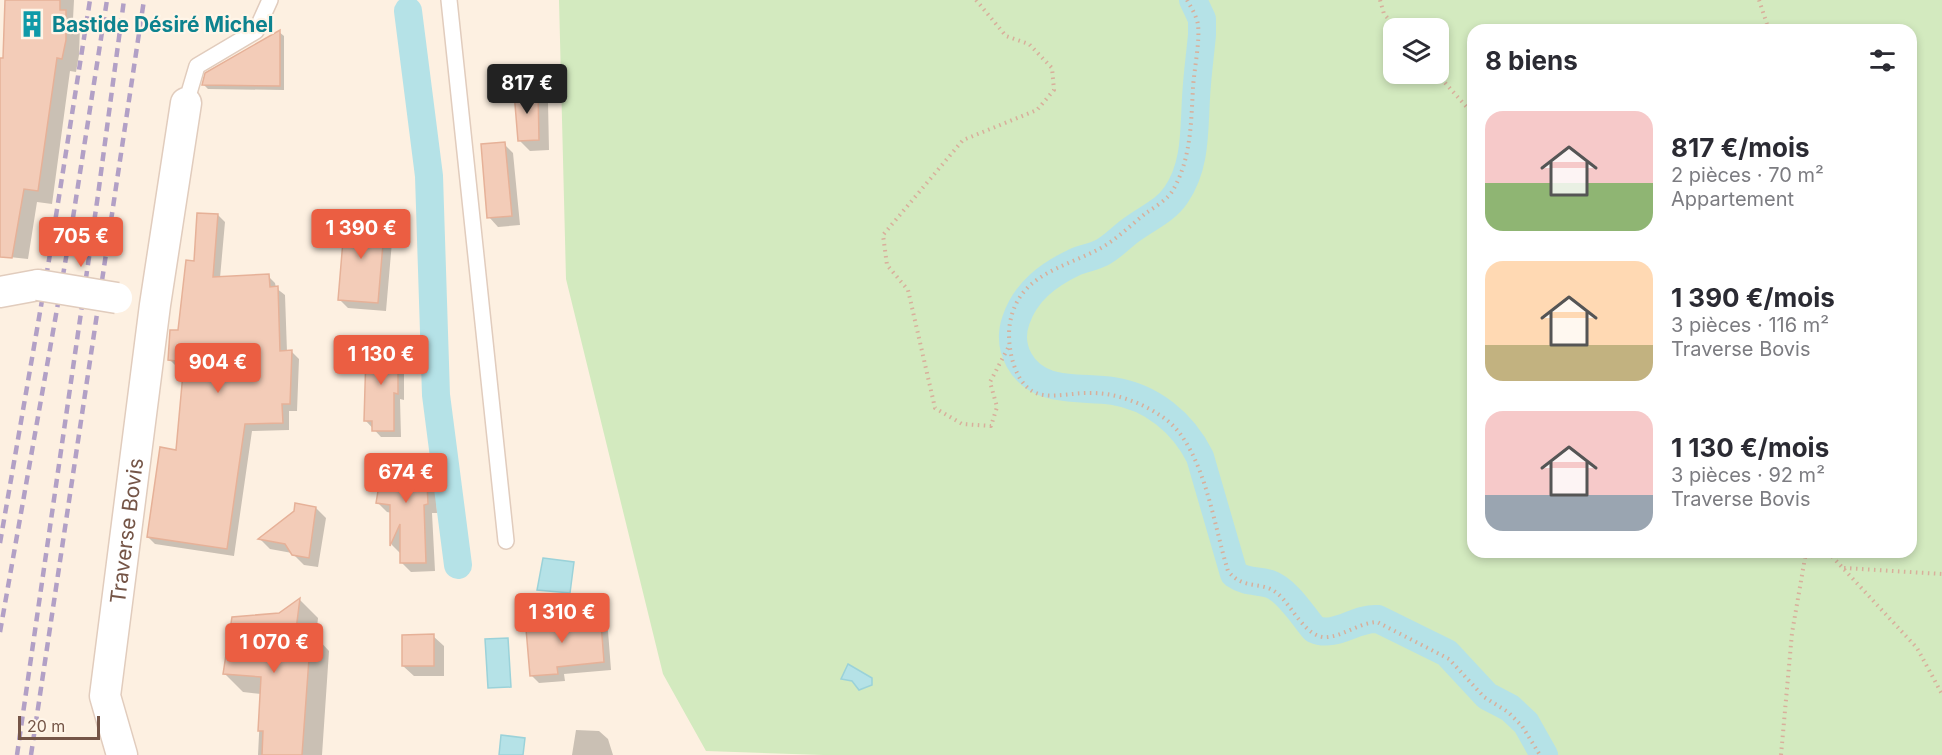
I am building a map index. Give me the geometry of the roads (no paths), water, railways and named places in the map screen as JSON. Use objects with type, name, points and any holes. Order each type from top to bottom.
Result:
[{"type":"street","name":"Traverse Bovis","points":[[122,755],[105,696],[155,305],[186,103]]},
{"type":"street","points":[[0,292],[38,285],[155,305]]},
{"type":"lane","name":"Traverse Bovis","points":[[186,103],[196,66],[256,31],[270,0]]},
{"type":"lane","points":[[449,0],[506,541]]},
{"type":"water","points":[[543,558],[574,562],[570,593],[537,590]]},
{"type":"water","points":[[508,638],[511,687],[488,688],[485,639]]},
{"type":"water","points":[[848,664],[872,678],[872,685],[859,690],[852,681],[841,679]]},
{"type":"water","points":[[501,735],[525,738],[523,755],[499,755]]},
{"type":"waterway","points":[[1193,0],[1202,19],[1202,35],[1193,148],[1183,184],[1167,205],[1110,248],[1065,267],[1047,278],[1032,292],[1020,310],[1014,325],[1013,340],[1019,360],[1027,371],[1048,384],[1127,394],[1141,399],[1165,414],[1185,433],[1200,457],[1234,574],[1243,579],[1276,587],[1288,597],[1314,629],[1338,630],[1362,621],[1378,619],[1447,653],[1487,696],[1510,708],[1526,723],[1544,755]]},
{"type":"waterway","points":[[408,11],[429,176],[436,395],[458,565]]},
{"type":"railway","points":[[0,543],[49,260],[90,0]]},
{"type":"railway","points":[[0,632],[72,224],[107,0]]},
{"type":"railway","points":[[17,755],[124,0]]},
{"type":"railway","points":[[31,755],[144,0]]},
{"type":"place","name":"Bastide Désiré Michel","points":[[32,24]]}]
